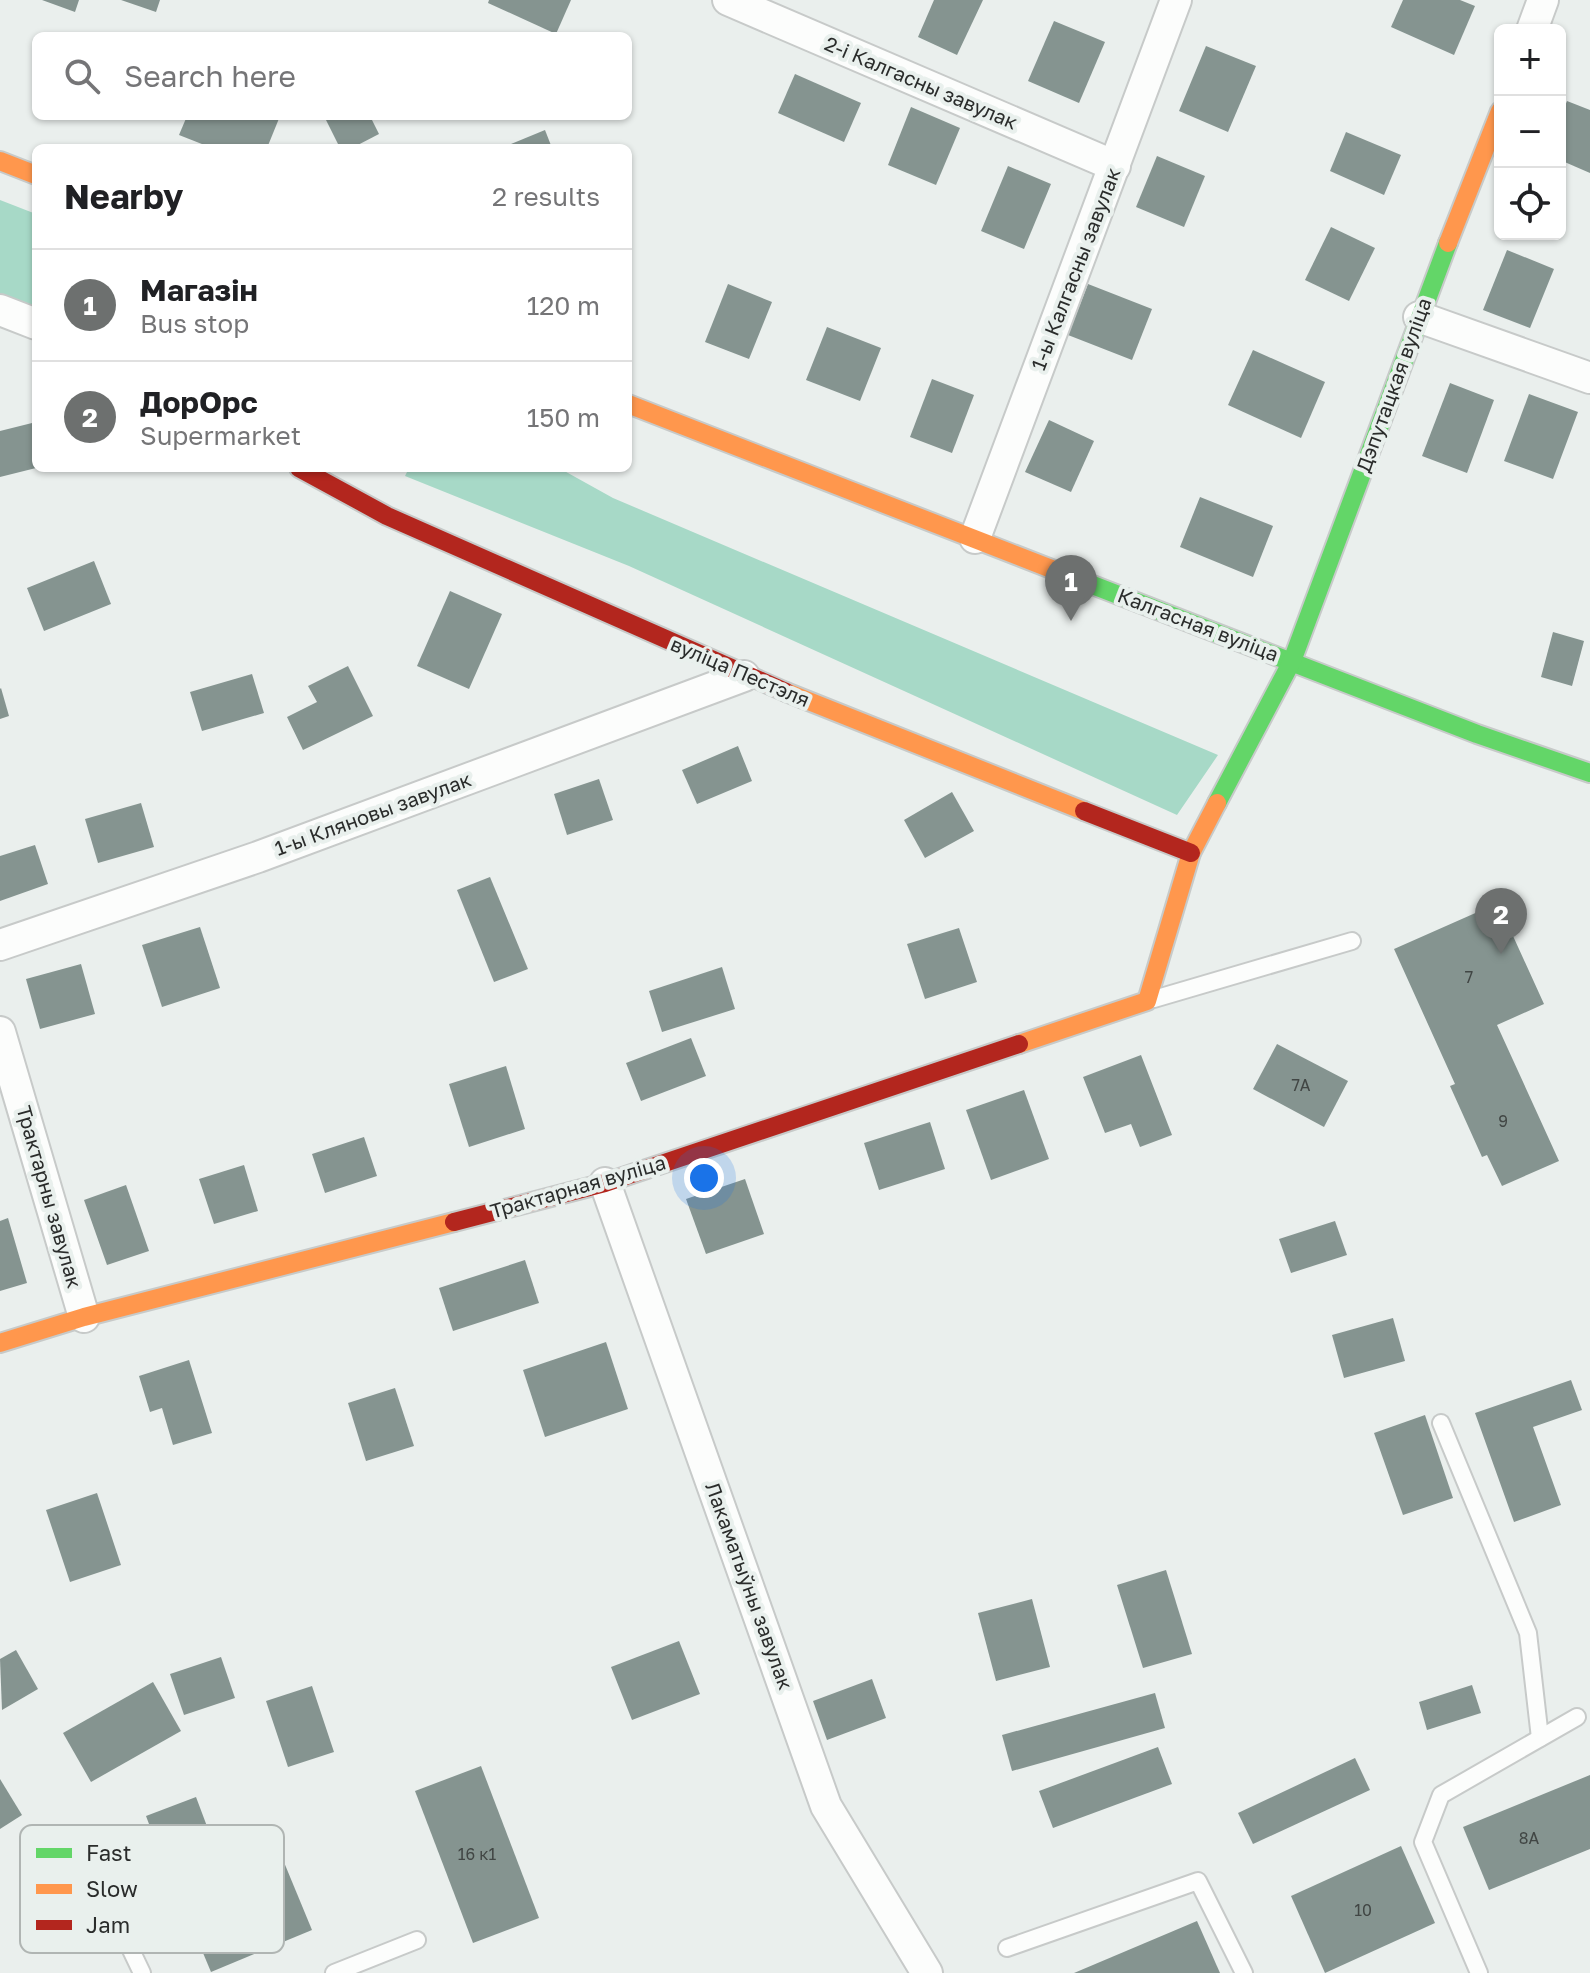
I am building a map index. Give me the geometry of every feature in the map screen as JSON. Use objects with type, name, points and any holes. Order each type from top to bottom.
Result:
[{"type":"street","name":"2-і Калгасны завулак","points":[[728,0],[1115,166]]},
{"type":"street","name":"1-ы Калгасны завулак","points":[[975,538],[1176,0]]},
{"type":"street","points":[[1534,24],[1543,0]]},
{"type":"street","name":"Дэпутацкая вуліца","points":[[1147,1001],[1191,853],[1292,661],[1419,317],[1494,126]]},
{"type":"street","points":[[0,161],[32,173]]},
{"type":"street","points":[[0,310],[32,322]]},
{"type":"street","points":[[1419,317],[1590,378]]},
{"type":"street","name":"Калгасная вуліца","points":[[632,406],[1477,734],[1590,773]]},
{"type":"street","name":"вуліца Пестэля","points":[[306,472],[387,516],[744,676],[1191,853]]},
{"type":"street","name":"1-ы Кляновы завулак","points":[[0,945],[258,857],[744,676]]},
{"type":"street","name":"Трактарная вуліца","points":[[0,1343],[84,1317],[605,1183],[1147,1001]]},
{"type":"street","name":"Трактарны завулак","points":[[0,1032],[84,1317]]},
{"type":"street","name":"Лакаматыўны завулак","points":[[605,1183],[826,1806],[927,1973]]},
{"type":"lane","points":[[1147,1001],[1352,941]]},
{"type":"lane","points":[[1441,1423],[1528,1633],[1540,1738]]},
{"type":"lane","points":[[1479,1973],[1423,1842],[1441,1795],[1577,1717]]},
{"type":"lane","points":[[1007,1948],[1198,1881],[1244,1973]]},
{"type":"lane","points":[[334,1973],[417,1940]]},
{"type":"lane","points":[[132,1953],[142,1973]]},
{"type":"green space","points":[[0,200],[32,212],[32,309],[0,296]]},
{"type":"green space","points":[[407,472],[566,472],[613,498],[1218,755],[1177,815],[629,566],[405,476]]},
{"type":"building","points":[[42,0],[79,0],[75,12]]},
{"type":"building","points":[[121,0],[160,0],[156,12]]},
{"type":"building","points":[[489,0],[571,0],[557,32],[488,3]]},
{"type":"building","points":[[934,0],[983,0],[957,55],[918,37]]},
{"type":"building","points":[[1403,0],[1460,0],[1475,6],[1454,55],[1391,27]]},
{"type":"building","points":[[1054,21],[1105,42],[1079,103],[1028,81]]},
{"type":"building","points":[[1206,46],[1256,66],[1228,132],[1179,111]]},
{"type":"building","points":[[795,74],[861,103],[844,142],[778,113]]},
{"type":"building","points":[[1567,101],[1590,110],[1590,173],[1566,163]]},
{"type":"building","points":[[911,107],[960,128],[936,185],[888,165]]},
{"type":"building","points":[[185,120],[278,120],[269,144],[202,144],[179,135]]},
{"type":"building","points":[[326,120],[372,120],[379,134],[360,144],[338,144]]},
{"type":"building","points":[[545,130],[550,144],[511,144]]},
{"type":"building","points":[[1346,132],[1401,155],[1384,195],[1330,171]]},
{"type":"building","points":[[1157,156],[1205,176],[1184,227],[1136,207]]},
{"type":"building","points":[[1008,166],[1051,184],[1024,249],[981,231]]},
{"type":"building","points":[[1331,227],[1375,248],[1349,301],[1305,280]]},
{"type":"building","points":[[1507,250],[1554,269],[1530,328],[1483,310]]},
{"type":"building","points":[[728,284],[772,302],[749,359],[705,342]]},
{"type":"building","points":[[1088,284],[1152,309],[1132,360],[1068,335]]},
{"type":"building","points":[[827,327],[881,348],[860,401],[806,380]]},
{"type":"building","points":[[1253,350],[1325,382],[1301,438],[1228,405]]},
{"type":"building","points":[[932,379],[974,395],[952,453],[910,437]]},
{"type":"building","points":[[1450,383],[1494,400],[1467,473],[1422,456]]},
{"type":"building","points":[[1529,394],[1578,412],[1553,479],[1504,461]]},
{"type":"building","points":[[1049,420],[1094,441],[1071,492],[1025,472]]},
{"type":"building","points":[[32,423],[32,469],[0,477],[0,431]]},
{"type":"building","points":[[1200,497],[1273,526],[1253,577],[1180,547]]},
{"type":"building","points":[[94,561],[111,604],[44,631],[27,588]]},
{"type":"building","points":[[450,591],[502,614],[469,689],[417,666]]},
{"type":"building","points":[[1553,632],[1584,641],[1572,686],[1541,677]]},
{"type":"building","points":[[348,666],[373,716],[303,750],[287,717],[317,702],[308,686]]},
{"type":"building","points":[[252,674],[264,713],[202,731],[190,692]]},
{"type":"building","points":[[0,689],[9,716],[0,719]]},
{"type":"building","points":[[738,746],[752,781],[697,804],[682,770]]},
{"type":"building","points":[[599,779],[613,820],[567,835],[554,794]]},
{"type":"building","points":[[952,792],[974,831],[925,858],[904,820]]},
{"type":"building","points":[[141,803],[154,847],[98,863],[85,819]]},
{"type":"building","points":[[35,845],[48,884],[0,901],[0,856]]},
{"type":"building","points":[[490,877],[528,969],[494,982],[457,890]]},
{"type":"building","points":[[1498,903],[1544,1004],[1497,1025],[1559,1161],[1502,1186],[1487,1155],[1482,1157],[1450,1086],[1455,1084],[1394,949]]},
{"type":"building","points":[[200,927],[220,988],[162,1007],[142,945]]},
{"type":"building","points":[[959,928],[977,982],[925,999],[907,944]]},
{"type":"building","points":[[81,964],[95,1014],[40,1029],[26,979]]},
{"type":"building","points":[[722,967],[735,1009],[662,1032],[649,991]]},
{"type":"building","points":[[691,1038],[706,1076],[641,1101],[626,1063]]},
{"type":"building","points":[[1277,1044],[1348,1081],[1324,1127],[1253,1089]]},
{"type":"building","points":[[1141,1055],[1172,1135],[1140,1147],[1131,1124],[1105,1133],[1083,1077]]},
{"type":"building","points":[[506,1066],[525,1129],[469,1147],[449,1084]]},
{"type":"building","points":[[1024,1090],[1049,1159],[991,1180],[966,1110]]},
{"type":"building","points":[[930,1122],[945,1169],[879,1190],[864,1143]]},
{"type":"building","points":[[364,1137],[377,1176],[325,1193],[312,1154]]},
{"type":"building","points":[[244,1165],[258,1211],[214,1224],[199,1179]]},
{"type":"building","points":[[745,1179],[764,1234],[706,1254],[686,1199]]},
{"type":"building","points":[[126,1185],[149,1251],[107,1265],[84,1200]]},
{"type":"building","points":[[8,1218],[27,1283],[0,1291],[0,1221]]},
{"type":"building","points":[[1335,1221],[1347,1255],[1291,1273],[1279,1239]]},
{"type":"building","points":[[525,1260],[539,1303],[453,1331],[439,1288]]},
{"type":"building","points":[[1393,1318],[1405,1361],[1344,1378],[1332,1335]]},
{"type":"building","points":[[606,1342],[628,1409],[545,1437],[523,1370]]},
{"type":"building","points":[[189,1360],[212,1433],[173,1445],[162,1408],[150,1412],[139,1376]]},
{"type":"building","points":[[1571,1380],[1582,1410],[1533,1427],[1561,1505],[1514,1522],[1475,1413]]},
{"type":"building","points":[[395,1388],[414,1446],[366,1461],[348,1403]]},
{"type":"building","points":[[1425,1415],[1453,1498],[1403,1515],[1374,1433]]},
{"type":"building","points":[[97,1493],[121,1565],[70,1582],[46,1510]]},
{"type":"building","points":[[1166,1570],[1192,1654],[1143,1668],[1117,1585]]},
{"type":"building","points":[[1032,1599],[1050,1667],[996,1681],[978,1613]]},
{"type":"building","points":[[679,1641],[700,1694],[632,1720],[611,1667]]},
{"type":"building","points":[[16,1650],[38,1689],[2,1710],[0,1659]]},
{"type":"building","points":[[221,1657],[235,1698],[184,1715],[170,1674]]},
{"type":"building","points":[[872,1679],[886,1718],[827,1740],[813,1701]]},
{"type":"building","points":[[153,1682],[181,1731],[91,1782],[63,1733]]},
{"type":"building","points":[[1472,1685],[1481,1713],[1427,1730],[1419,1702]]},
{"type":"building","points":[[312,1686],[334,1752],[288,1767],[266,1701]]},
{"type":"building","points":[[1155,1693],[1165,1728],[1012,1771],[1002,1735]]},
{"type":"building","points":[[1158,1747],[1172,1784],[1053,1828],[1039,1791]]},
{"type":"building","points":[[1355,1758],[1370,1790],[1253,1844],[1238,1813]]},
{"type":"building","points":[[481,1766],[539,1918],[473,1943],[415,1791]]},
{"type":"building","points":[[1590,1775],[1590,1849],[1489,1890],[1463,1827]]},
{"type":"building","points":[[0,1779],[22,1815],[0,1829]]},
{"type":"building","points":[[196,1797],[206,1825],[149,1825],[146,1816]]},
{"type":"building","points":[[1401,1846],[1435,1923],[1325,1973],[1291,1896]]},
{"type":"building","points":[[284,1862],[312,1930],[284,1942]]},
{"type":"building","points":[[1197,1921],[1220,1973],[1074,1973]]},
{"type":"building","points":[[203,1953],[257,1953],[211,1972]]},
{"type":"traffic: fast","points":[[1217,803],[1292,661],[1448,243]]},
{"type":"traffic: fast","points":[[1072,577],[1477,734],[1590,773]]},
{"type":"traffic: slow","points":[[1448,243],[1494,126]]},
{"type":"traffic: slow","points":[[0,161],[32,173]]},
{"type":"traffic: slow","points":[[632,406],[1072,577]]},
{"type":"traffic: slow","points":[[786,692],[1084,811]]},
{"type":"traffic: slow","points":[[1019,1044],[1147,1001],[1191,853],[1217,803]]},
{"type":"traffic: slow","points":[[0,1343],[84,1317],[454,1222]]},
{"type":"traffic: jam","points":[[306,472],[387,516],[786,692]]},
{"type":"traffic: jam","points":[[1084,811],[1191,853]]},
{"type":"traffic: jam","points":[[454,1222],[605,1183],[1019,1044]]},
{"type":"place","name":"Магазін","points":[[1071,621]]},
{"type":"place","name":"ДорОрс","points":[[1501,954]]}]
